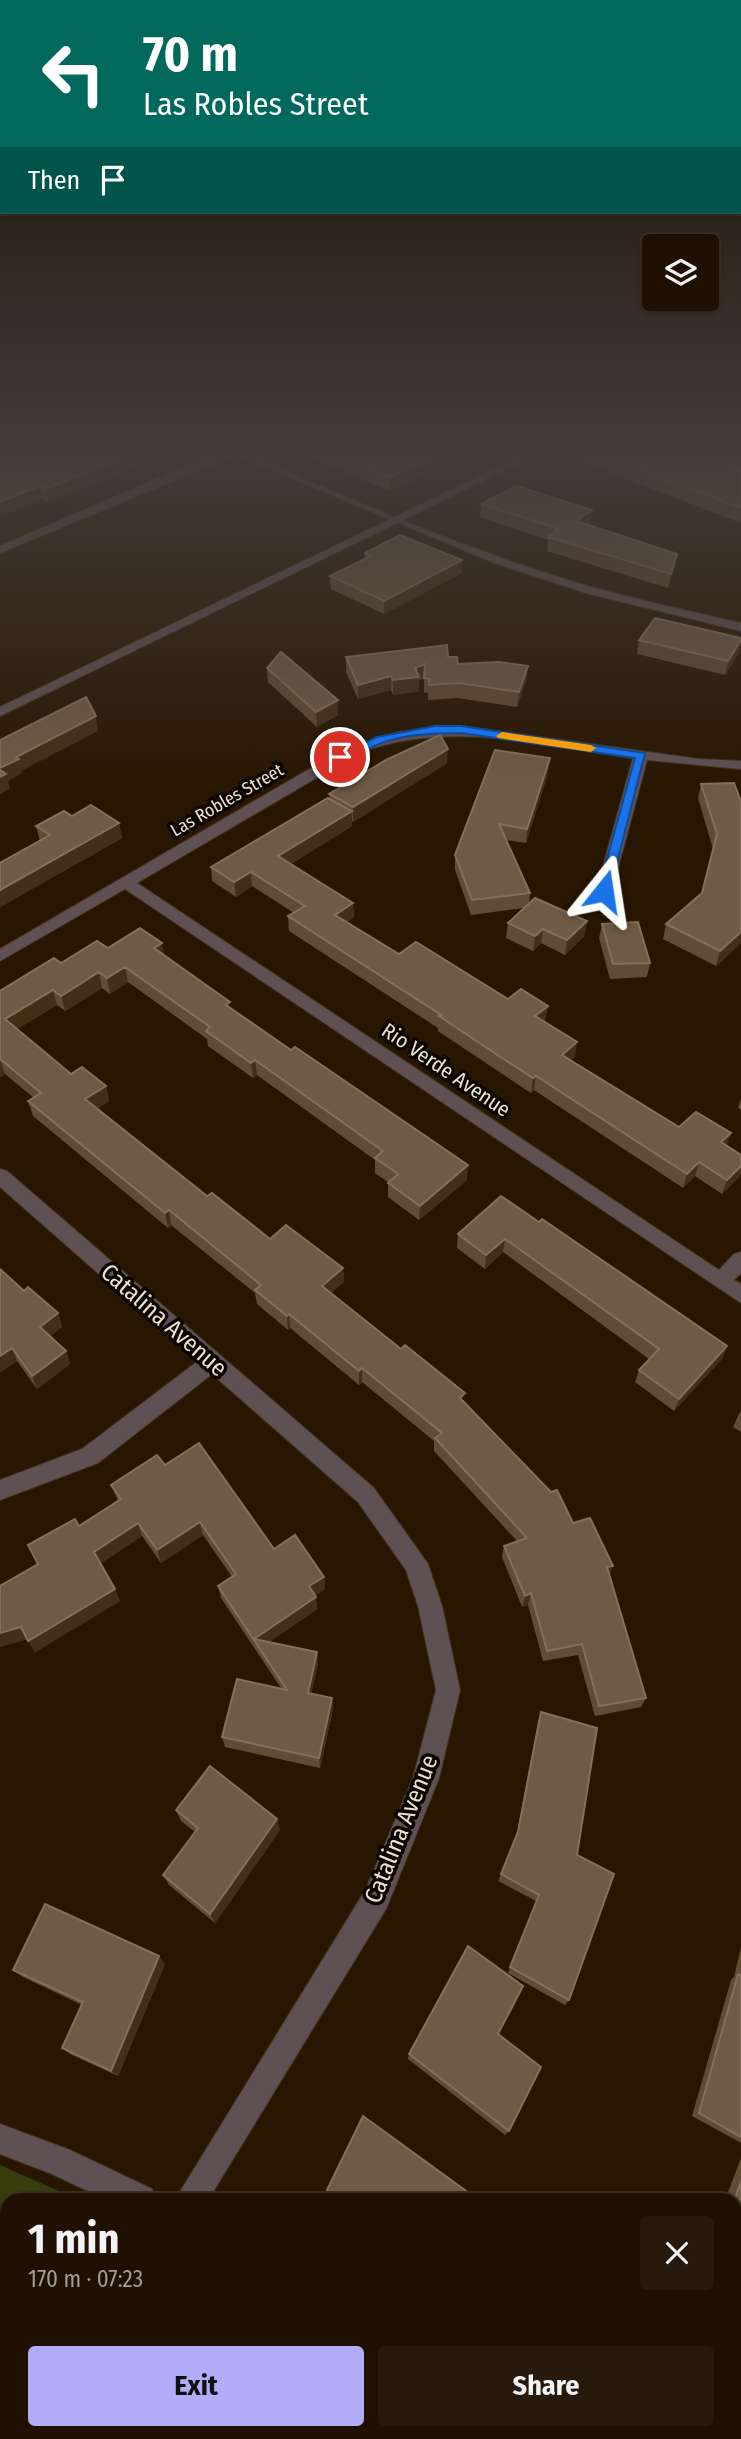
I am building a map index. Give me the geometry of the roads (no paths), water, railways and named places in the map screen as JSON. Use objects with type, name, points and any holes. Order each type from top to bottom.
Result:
[{"type":"street","points":[[0,712],[307,563]]},
{"type":"street","points":[[510,563],[554,579],[741,627]]},
{"type":"street","name":"Las Robles Street","points":[[0,956],[340,757],[381,740],[435,730],[461,730],[641,756],[741,765]]},
{"type":"street","points":[[604,891],[641,756]]},
{"type":"street","name":"Rio Verde Avenue","points":[[125,882],[741,1296]]},
{"type":"street","name":"Catalina Avenue","points":[[0,1176],[211,1363],[366,1495],[416,1564],[430,1606],[448,1690],[426,1778],[376,1899],[194,2193]]},
{"type":"street","points":[[720,1282],[741,1260]]},
{"type":"street","points":[[0,1490],[90,1456],[211,1363]]},
{"type":"street","points":[[0,2139],[59,2161],[126,2193]]}]
